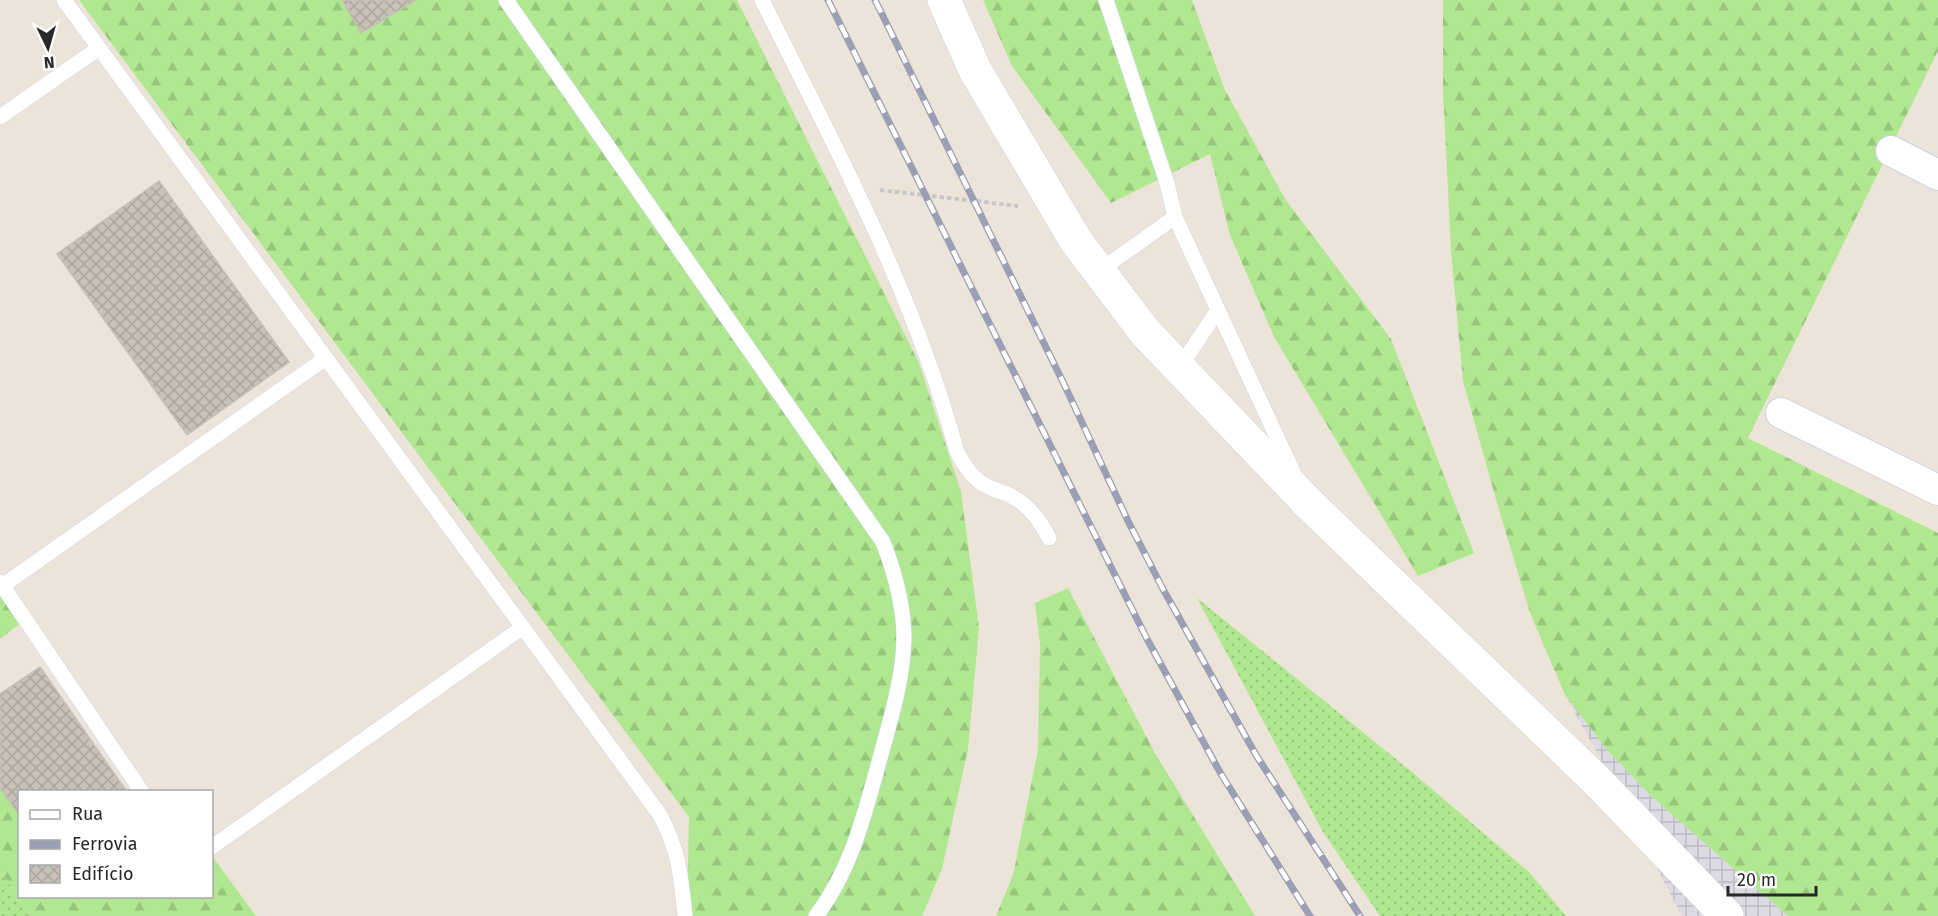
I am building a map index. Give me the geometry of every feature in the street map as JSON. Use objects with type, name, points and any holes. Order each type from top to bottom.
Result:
[{"type":"street","points":[[944,0],[975,70],[1076,241],[1145,332],[1307,502],[1597,781],[1727,916]]},
{"type":"street","points":[[1891,152],[1938,175]]},
{"type":"street","points":[[1781,413],[1938,490]]},
{"type":"lane","points":[[64,0],[660,815],[676,850],[681,871],[685,916]]},
{"type":"lane","points":[[506,0],[883,542],[892,565],[902,613],[904,637],[899,686],[857,837],[834,888],[816,916]]},
{"type":"lane","points":[[762,0],[855,185],[913,316],[957,452],[981,483],[1011,497],[1030,510],[1049,538]]},
{"type":"lane","points":[[1106,0],[1167,183],[1175,217],[1307,502]]},
{"type":"lane","points":[[0,117],[99,48]]},
{"type":"lane","points":[[1099,271],[1175,217]]},
{"type":"lane","points":[[1179,368],[1218,310]]},
{"type":"lane","points":[[141,790],[1,584],[326,358]]},
{"type":"lane","points":[[213,846],[523,627]]},
{"type":"path","points":[[855,185],[1058,211]]},
{"type":"shaded area","points":[[1565,695],[1607,750],[1652,797],[1788,916],[1682,916]]},
{"type":"green space","points":[[79,0],[737,0],[919,363],[961,492],[979,628],[968,749],[942,869],[922,916],[687,916],[689,817]]},
{"type":"green space","points":[[983,0],[1192,0],[1224,88],[1285,199],[1391,339],[1474,553],[1418,576],[1274,337],[1230,235],[1210,154],[1111,203],[1012,66]]},
{"type":"green space","points":[[1443,0],[1938,0],[1938,51],[1748,438],[1938,533],[1938,916],[1788,916],[1652,797],[1607,750],[1565,695],[1530,613],[1463,381],[1451,251],[1443,90]]},
{"type":"green space","points":[[0,576],[30,616],[0,639]]},
{"type":"green space","points":[[1068,588],[1156,755],[1255,916],[996,916],[1013,875],[1038,750],[1040,644],[1035,603]]},
{"type":"green space","points":[[1197,598],[1412,772],[1530,873],[1566,916],[1380,916],[1323,832]]},
{"type":"green space","points":[[0,719],[19,790],[18,897],[0,872]]},
{"type":"green space","points":[[213,857],[256,916],[32,916],[19,898],[213,898]]},
{"type":"green space","points":[[0,872],[32,916],[0,916]]},
{"type":"building","points":[[342,0],[416,0],[361,33]]},
{"type":"building","points":[[159,181],[289,362],[187,435],[57,254]]},
{"type":"building","points":[[40,667],[126,790],[18,790],[18,813],[0,788],[0,694]]},
{"type":"railway","points":[[828,0],[1147,639],[1221,774],[1310,916]]},
{"type":"railway","points":[[875,0],[1163,589],[1256,755],[1360,916]]}]
